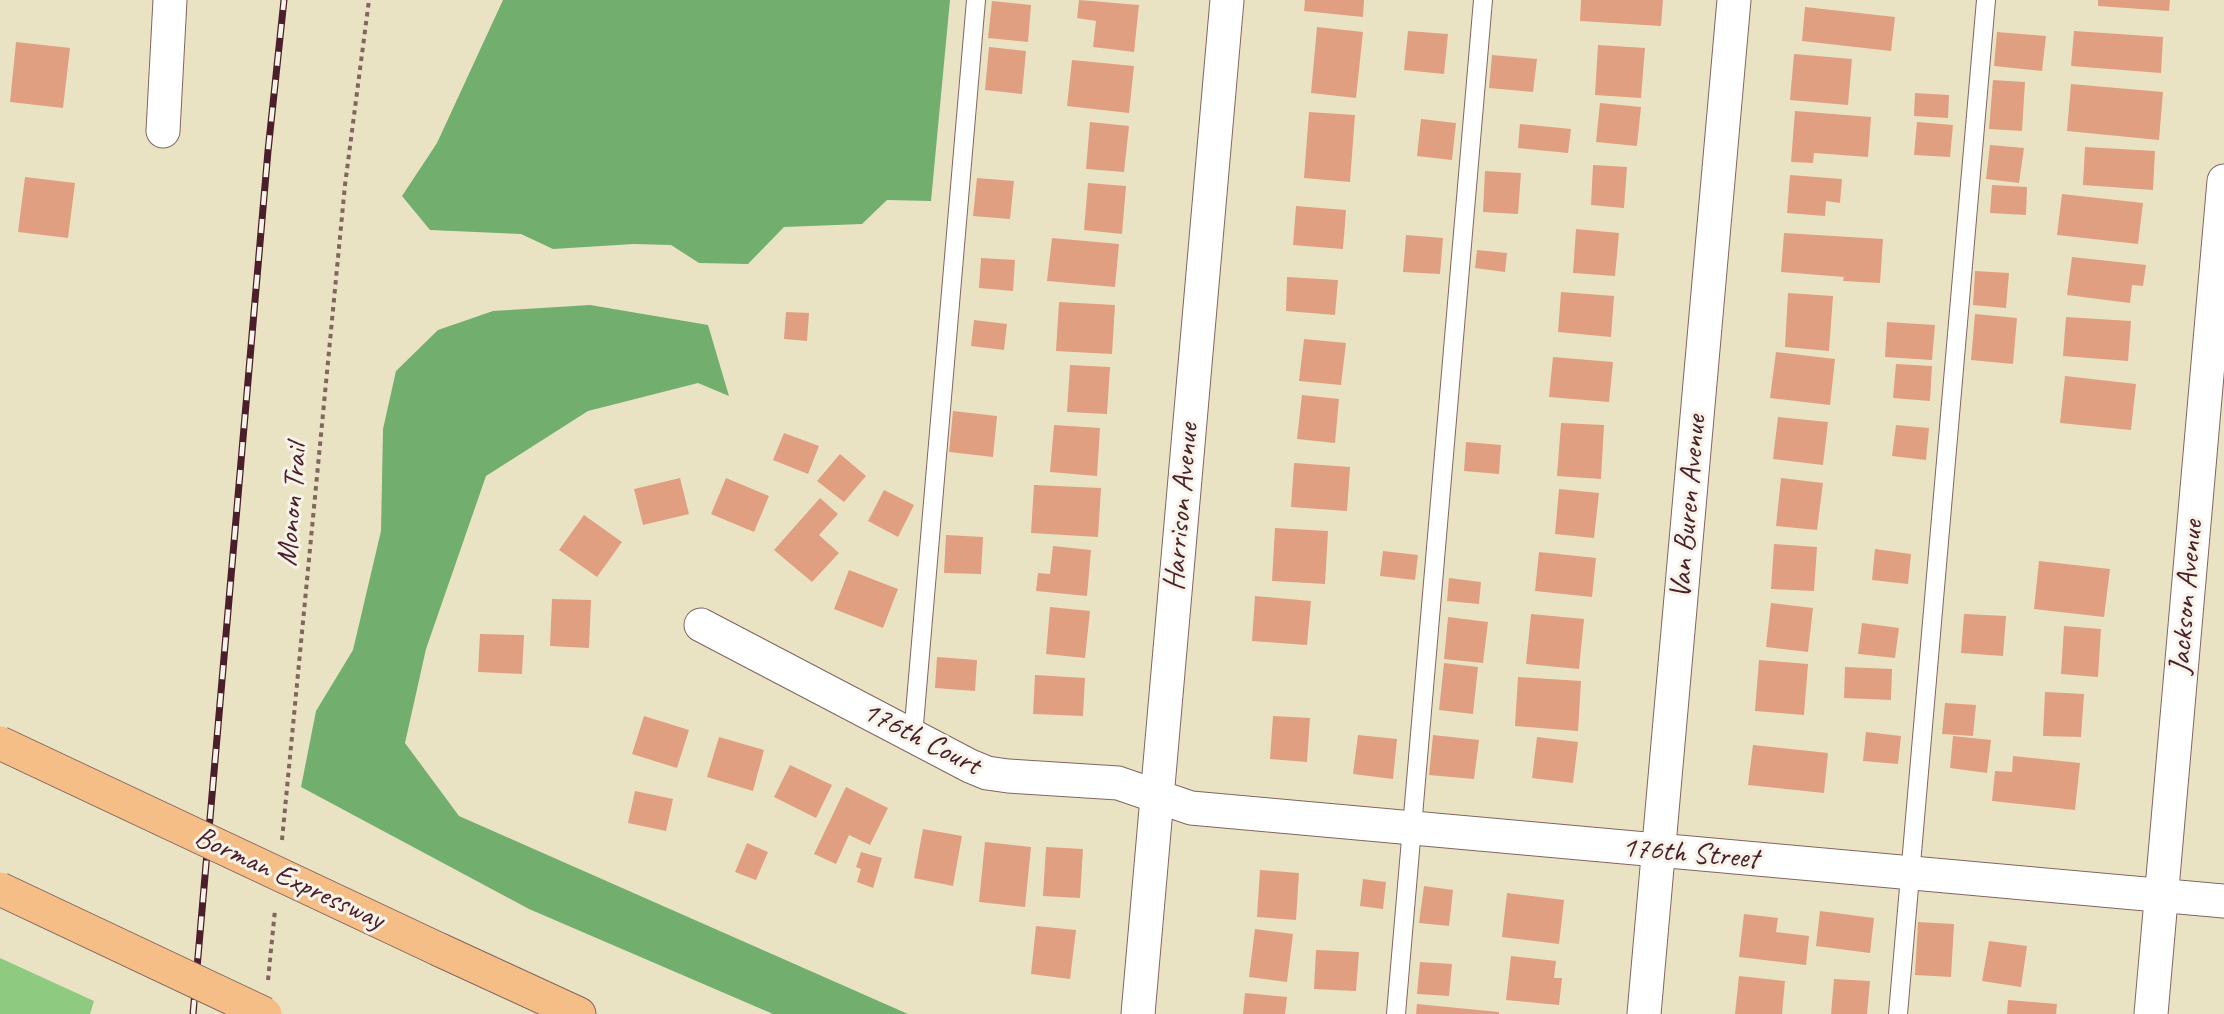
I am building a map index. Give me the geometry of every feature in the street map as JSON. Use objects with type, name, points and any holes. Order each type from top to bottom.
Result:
[{"type":"highway","name":"Borman Expressway","points":[[0,743],[579,1014]]},
{"type":"highway","points":[[0,889],[266,1002]]},
{"type":"street","points":[[163,131],[170,0]]},
{"type":"street","name":"Harrison Avenue","points":[[1138,1014],[1227,0]]},
{"type":"street","name":"Van Buren Avenue","points":[[1644,1014],[1734,0]]},
{"type":"street","name":"Jackson Avenue","points":[[2151,1014],[2224,181]]},
{"type":"street","name":"176th Court","points":[[701,624],[987,773],[1008,777],[1118,783],[1157,797]]},
{"type":"street","name":"176th Street","points":[[1157,797],[1191,807],[2224,901]]},
{"type":"lane","points":[[913,736],[976,0]]},
{"type":"lane","points":[[1396,1014],[1483,0]]},
{"type":"lane","points":[[1898,1014],[1986,0]]},
{"type":"path","name":"Monon Trail","points":[[282,840],[345,185],[369,0]]},
{"type":"path","points":[[266,1002],[276,898]]},
{"type":"green space","points":[[503,0],[950,0],[931,201],[887,200],[862,224],[784,227],[748,264],[699,263],[671,245],[634,244],[553,249],[521,234],[430,230],[402,196],[437,143]]},
{"type":"green space","points":[[590,305],[708,325],[729,396],[698,383],[588,411],[486,476],[426,649],[405,743],[459,816],[908,1014],[773,1014],[529,909],[301,787],[316,711],[353,650],[381,531],[383,429],[396,371],[438,330],[493,311]]},
{"type":"green space","points":[[0,958],[94,1001],[90,1014],[0,1014]]},
{"type":"building","points":[[1079,0],[1139,5],[1134,52],[1093,47],[1096,21],[1077,18]]},
{"type":"building","points":[[1305,0],[1364,0],[1363,17],[1304,11]]},
{"type":"building","points":[[1581,0],[1663,0],[1661,26],[1580,21]]},
{"type":"building","points":[[2098,0],[2170,0],[2169,11],[2098,6]]},
{"type":"building","points":[[992,1],[1031,5],[1028,42],[988,38]]},
{"type":"building","points":[[1805,7],[1895,17],[1891,51],[1802,41]]},
{"type":"building","points":[[1317,27],[1363,32],[1356,98],[1311,93]]},
{"type":"building","points":[[1408,31],[1448,34],[1444,74],[1404,70]]},
{"type":"building","points":[[2074,31],[2163,37],[2161,73],[2071,66]]},
{"type":"building","points":[[1997,32],[2046,36],[2042,71],[1994,66]]},
{"type":"building","points":[[16,42],[70,48],[63,108],[10,102]]},
{"type":"building","points":[[1598,45],[1645,48],[1641,98],[1595,95]]},
{"type":"building","points":[[989,47],[1026,51],[1022,94],[985,90]]},
{"type":"building","points":[[1794,54],[1852,59],[1848,105],[1790,100]]},
{"type":"building","points":[[1492,55],[1537,59],[1533,92],[1489,88]]},
{"type":"building","points":[[1072,60],[1134,66],[1129,113],[1067,106]]},
{"type":"building","points":[[1993,80],[2025,82],[2022,131],[1989,129]]},
{"type":"building","points":[[2071,84],[2163,92],[2159,140],[2067,131]]},
{"type":"building","points":[[1915,93],[1949,95],[1948,118],[1914,116]]},
{"type":"building","points":[[1600,103],[1641,107],[1637,146],[1596,142]]},
{"type":"building","points":[[1795,111],[1871,117],[1868,157],[1814,153],[1813,163],[1791,162]]},
{"type":"building","points":[[1309,112],[1355,115],[1350,182],[1304,178]]},
{"type":"building","points":[[1421,119],[1456,123],[1452,160],[1417,156]]},
{"type":"building","points":[[1090,122],[1129,126],[1124,172],[1086,169]]},
{"type":"building","points":[[1917,122],[1953,125],[1950,157],[1914,155]]},
{"type":"building","points":[[1520,124],[1571,129],[1568,153],[1518,148]]},
{"type":"building","points":[[1990,145],[2024,148],[2019,183],[1986,179]]},
{"type":"building","points":[[2085,147],[2155,151],[2153,190],[2083,185]]},
{"type":"building","points":[[1593,165],[1627,167],[1624,208],[1591,205]]},
{"type":"building","points":[[1485,171],[1521,173],[1518,214],[1483,212]]},
{"type":"building","points":[[1790,175],[1842,179],[1840,203],[1826,201],[1825,216],[1787,213]]},
{"type":"building","points":[[25,177],[75,183],[68,238],[18,232]]},
{"type":"building","points":[[977,178],[1014,181],[1010,219],[973,216]]},
{"type":"building","points":[[1088,183],[1126,186],[1122,234],[1084,230]]},
{"type":"building","points":[[1992,185],[2027,187],[2026,215],[1990,213]]},
{"type":"building","points":[[2062,194],[2143,203],[2138,244],[2057,235]]},
{"type":"building","points":[[1296,206],[1346,210],[1343,249],[1293,245]]},
{"type":"building","points":[[1576,229],[1619,233],[1615,276],[1573,273]]},
{"type":"building","points":[[1784,233],[1883,239],[1880,283],[1843,281],[1844,277],[1781,272]]},
{"type":"building","points":[[1406,235],[1443,238],[1440,274],[1403,272]]},
{"type":"building","points":[[1052,238],[1119,244],[1115,287],[1047,281]]},
{"type":"building","points":[[1477,250],[1507,253],[1505,272],[1475,268]]},
{"type":"building","points":[[2072,257],[2146,265],[2143,286],[2132,285],[2130,303],[2067,295]]},
{"type":"building","points":[[981,258],[1015,260],[1013,291],[979,288]]},
{"type":"building","points":[[1975,271],[2009,273],[2006,308],[1973,305]]},
{"type":"building","points":[[1287,277],[1338,280],[1335,315],[1286,311]]},
{"type":"building","points":[[1561,292],[1614,296],[1611,337],[1558,332]]},
{"type":"building","points":[[1788,293],[1833,296],[1829,351],[1785,347]]},
{"type":"building","points":[[1059,302],[1115,305],[1112,354],[1056,351]]},
{"type":"building","points":[[786,312],[809,313],[807,341],[784,339]]},
{"type":"building","points":[[1975,314],[2017,318],[2013,364],[1971,360]]},
{"type":"building","points":[[2066,317],[2131,321],[2128,361],[2063,356]]},
{"type":"building","points":[[974,320],[1007,324],[1004,350],[971,346]]},
{"type":"building","points":[[1887,322],[1935,325],[1932,360],[1885,357]]},
{"type":"building","points":[[1304,339],[1346,343],[1341,385],[1299,381]]},
{"type":"building","points":[[1776,352],[1835,359],[1830,405],[1770,398]]},
{"type":"building","points":[[1553,357],[1613,362],[1609,402],[1549,397]]},
{"type":"building","points":[[1896,364],[1932,366],[1930,401],[1893,398]]},
{"type":"building","points":[[1070,365],[1110,367],[1107,414],[1067,412]]},
{"type":"building","points":[[2065,376],[2136,384],[2131,430],[2060,423]]},
{"type":"building","points":[[1302,395],[1339,399],[1335,443],[1297,439]]},
{"type":"building","points":[[953,411],[997,416],[993,457],[949,452]]},
{"type":"building","points":[[1778,417],[1828,422],[1823,465],[1773,459]]},
{"type":"building","points":[[1561,423],[1604,425],[1601,479],[1557,476]]},
{"type":"building","points":[[1054,425],[1100,428],[1097,476],[1050,472]]},
{"type":"building","points":[[1896,425],[1929,428],[1926,460],[1892,456]]},
{"type":"building","points":[[784,433],[819,446],[808,474],[773,460]]},
{"type":"building","points":[[1466,442],[1501,445],[1499,474],[1464,471]]},
{"type":"building","points":[[840,454],[866,476],[844,502],[817,481]]},
{"type":"building","points":[[1294,463],[1350,467],[1347,511],[1291,507]]},
{"type":"building","points":[[680,478],[689,514],[643,525],[634,489]]},
{"type":"building","points":[[726,478],[769,496],[754,532],[711,514]]},
{"type":"building","points":[[1781,478],[1823,483],[1817,530],[1776,526]]},
{"type":"building","points":[[1034,485],[1101,488],[1098,537],[1031,533]]},
{"type":"building","points":[[1559,489],[1599,493],[1594,538],[1555,534]]},
{"type":"building","points":[[884,490],[914,505],[898,537],[868,521]]},
{"type":"building","points":[[820,498],[838,514],[819,535],[839,553],[812,582],[774,550]]},
{"type":"building","points":[[584,515],[622,542],[597,577],[559,550]]},
{"type":"building","points":[[1275,528],[1328,531],[1325,584],[1272,581]]},
{"type":"building","points":[[946,535],[983,537],[981,574],[944,573]]},
{"type":"building","points":[[1774,544],[1817,547],[1814,591],[1771,589]]},
{"type":"building","points":[[1053,546],[1091,550],[1087,596],[1036,591],[1038,573],[1050,574]]},
{"type":"building","points":[[1875,549],[1911,554],[1908,584],[1872,580]]},
{"type":"building","points":[[1383,551],[1418,555],[1415,580],[1380,576]]},
{"type":"building","points":[[1539,552],[1596,558],[1592,597],[1535,591]]},
{"type":"building","points":[[2039,561],[2110,569],[2104,617],[2034,609]]},
{"type":"building","points":[[849,570],[898,589],[883,628],[834,609]]},
{"type":"building","points":[[1449,578],[1481,582],[1479,604],[1447,601]]},
{"type":"building","points":[[1255,596],[1311,601],[1307,645],[1252,641]]},
{"type":"building","points":[[552,599],[591,600],[589,648],[550,646]]},
{"type":"building","points":[[1771,603],[1813,608],[1808,652],[1766,647]]},
{"type":"building","points":[[1050,607],[1090,611],[1085,658],[1046,654]]},
{"type":"building","points":[[1531,614],[1584,619],[1579,669],[1526,664]]},
{"type":"building","points":[[1964,614],[2006,616],[2003,656],[1961,653]]},
{"type":"building","points":[[1448,617],[1488,622],[1483,663],[1444,659]]},
{"type":"building","points":[[1862,623],[1899,628],[1895,658],[1858,654]]},
{"type":"building","points":[[2064,626],[2101,629],[2098,677],[2061,674]]},
{"type":"building","points":[[480,634],[524,635],[522,674],[478,672]]},
{"type":"building","points":[[937,657],[977,660],[975,691],[935,688]]},
{"type":"building","points":[[1759,660],[1808,664],[1804,715],[1755,711]]},
{"type":"building","points":[[1444,663],[1478,667],[1473,714],[1439,710]]},
{"type":"building","points":[[1845,667],[1892,669],[1891,700],[1844,698]]},
{"type":"building","points":[[1035,675],[1085,678],[1083,716],[1033,714]]},
{"type":"building","points":[[1518,677],[1581,681],[1578,731],[1515,726]]},
{"type":"building","points":[[2045,692],[2084,694],[2081,737],[2043,736]]},
{"type":"building","points":[[1945,703],[1976,705],[1973,736],[1942,734]]},
{"type":"building","points":[[644,716],[689,730],[677,768],[632,754]]},
{"type":"building","points":[[1273,716],[1310,718],[1307,762],[1270,759]]},
{"type":"building","points":[[1866,732],[1901,736],[1898,764],[1863,761]]},
{"type":"building","points":[[1358,735],[1397,739],[1393,779],[1353,774]]},
{"type":"building","points":[[1433,735],[1479,740],[1474,779],[1429,775]]},
{"type":"building","points":[[1953,736],[1991,740],[1987,773],[1950,768]]},
{"type":"building","points":[[719,737],[764,750],[753,791],[707,777]]},
{"type":"building","points":[[1537,737],[1578,742],[1573,783],[1532,778]]},
{"type":"building","points":[[1753,745],[1828,753],[1824,793],[1748,785]]},
{"type":"building","points":[[2013,756],[2080,763],[2075,810],[1992,801],[1995,771],[2012,772]]},
{"type":"building","points":[[790,765],[832,785],[816,818],[774,797]]},
{"type":"building","points":[[846,787],[888,808],[870,845],[849,835],[836,864],[814,854]]},
{"type":"building","points":[[635,791],[673,799],[666,831],[628,823]]},
{"type":"building","points":[[923,829],[962,836],[953,886],[914,878]]},
{"type":"building","points":[[985,842],[1031,847],[1025,907],[979,902]]},
{"type":"building","points":[[747,843],[768,852],[756,880],[735,872]]},
{"type":"building","points":[[1046,847],[1083,849],[1080,898],[1043,896]]},
{"type":"building","points":[[861,852],[882,858],[873,888],[857,882],[861,869],[856,867]]},
{"type":"building","points":[[1260,870],[1299,873],[1296,920],[1257,917]]},
{"type":"building","points":[[1363,879],[1386,882],[1383,909],[1360,906]]},
{"type":"building","points":[[1424,886],[1453,890],[1449,926],[1419,923]]},
{"type":"building","points":[[1507,893],[1564,900],[1559,944],[1502,937]]},
{"type":"building","points":[[1820,911],[1874,918],[1870,953],[1816,946]]},
{"type":"building","points":[[1744,914],[1778,918],[1776,932],[1809,936],[1806,965],[1739,957]]},
{"type":"building","points":[[1918,922],[1954,924],[1951,977],[1915,975]]},
{"type":"building","points":[[1036,926],[1076,930],[1070,979],[1031,974]]},
{"type":"building","points":[[1255,929],[1293,934],[1287,982],[1249,977]]},
{"type":"building","points":[[1989,941],[2027,946],[2021,987],[1982,981]]},
{"type":"building","points":[[1316,950],[1359,952],[1356,991],[1314,989]]},
{"type":"building","points":[[1511,956],[1556,961],[1554,978],[1562,978],[1559,1005],[1506,1000]]},
{"type":"building","points":[[1420,962],[1452,964],[1449,996],[1417,994]]},
{"type":"building","points":[[1739,976],[1785,981],[1782,1014],[1735,1014]]},
{"type":"building","points":[[1834,979],[1870,981],[1867,1014],[1831,1014]]},
{"type":"building","points":[[1245,993],[1287,997],[1285,1014],[1243,1014]]},
{"type":"building","points":[[2008,1000],[2057,1004],[2056,1014],[2007,1014]]},
{"type":"building","points":[[1417,1004],[1499,1012],[1499,1014],[1416,1014]]},
{"type":"railway","points":[[193,1014],[268,151],[284,0]]}]
